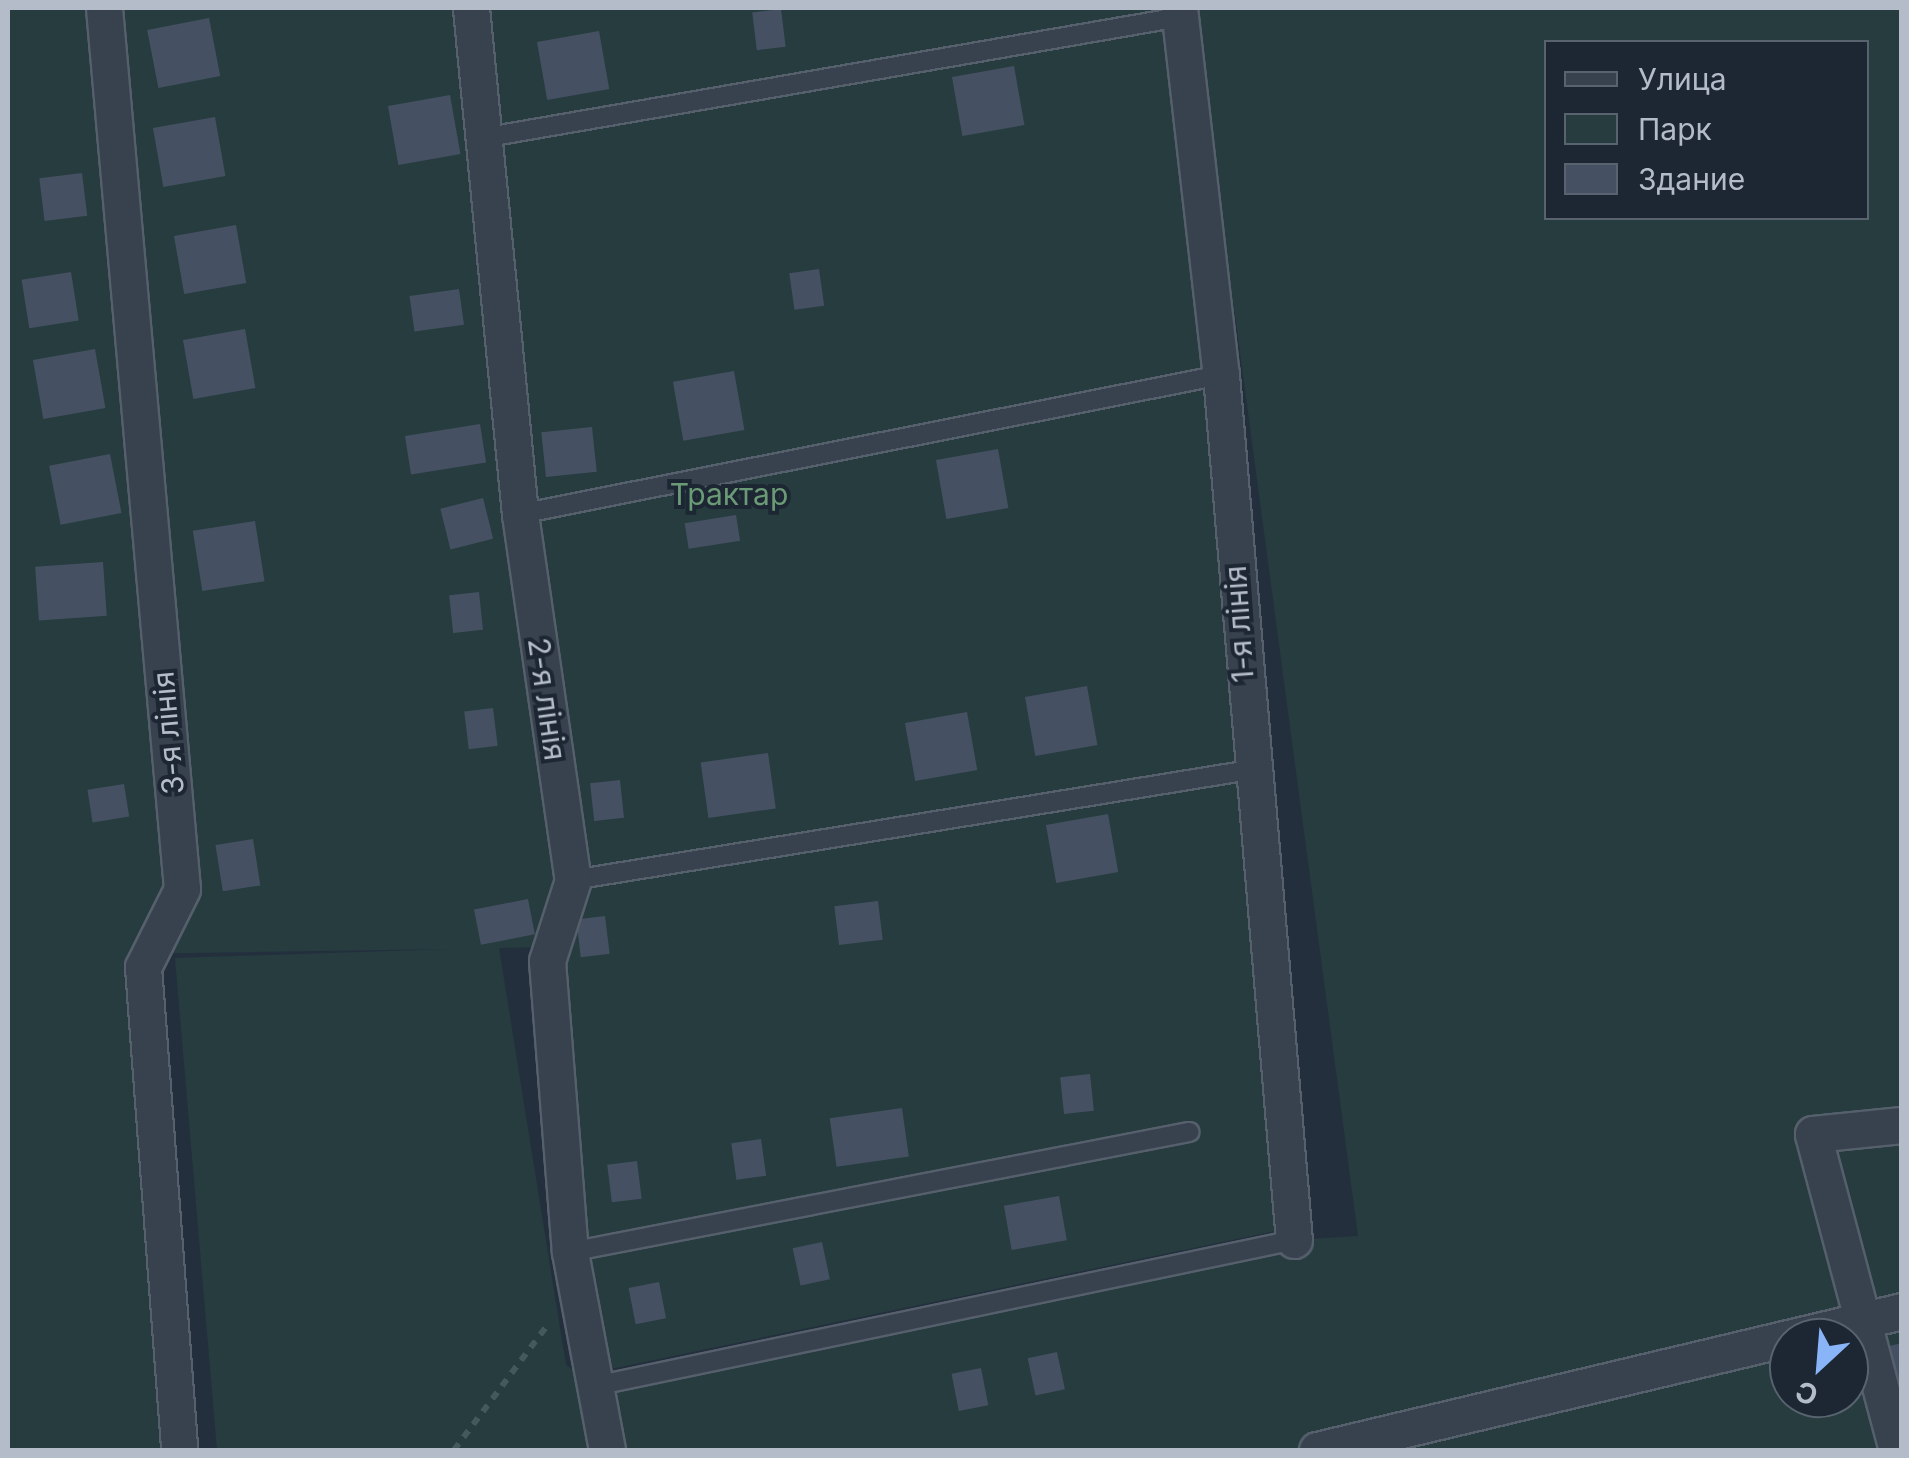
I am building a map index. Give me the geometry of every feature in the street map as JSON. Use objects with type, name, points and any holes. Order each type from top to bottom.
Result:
[{"type":"street","name":"3-я лінія","points":[[104,8],[182,889],[143,967],[179,1450]]},
{"type":"street","name":"2-я лінія","points":[[471,8],[488,137],[520,514],[573,880],[547,961],[572,1270],[590,1387],[607,1450]]},
{"type":"street","name":"1-я лінія","points":[[1179,12],[1221,375],[1250,770],[1294,1240]]},
{"type":"street","points":[[1897,1450],[1885,1315],[1814,1134],[1902,1125]]},
{"type":"street","points":[[1317,1450],[1885,1315]]},
{"type":"lane","points":[[488,137],[1179,12]]},
{"type":"lane","points":[[520,514],[1221,375]]},
{"type":"lane","points":[[573,880],[1250,770]]},
{"type":"lane","points":[[572,1270],[1189,1132]]},
{"type":"lane","points":[[590,1387],[1294,1240]]},
{"type":"path","points":[[454,1450],[572,1270]]},
{"type":"green space","name":"Трактар","points":[[8,8],[1165,8],[1208,376],[1280,1230],[601,1371],[559,947],[499,948],[566,1365],[595,1386],[1294,1240],[1358,1236],[1194,8],[1901,8],[1901,1450],[217,1450],[175,958],[451,949],[129,954],[166,1450],[8,1450]]},
{"type":"building","points":[[781,9],[786,47],[757,50],[752,13]]},
{"type":"building","points":[[209,18],[220,76],[158,88],[147,30]]},
{"type":"building","points":[[599,31],[609,89],[547,100],[537,42]]},
{"type":"building","points":[[1014,66],[1024,125],[962,136],[952,77]]},
{"type":"building","points":[[450,95],[460,154],[398,165],[388,106]]},
{"type":"building","points":[[215,117],[225,176],[163,187],[153,128]]},
{"type":"building","points":[[82,173],[87,216],[45,221],[39,178]]},
{"type":"building","points":[[236,225],[246,283],[184,294],[174,236]]},
{"type":"building","points":[[819,269],[824,306],[794,310],[789,273]]},
{"type":"building","points":[[71,272],[79,320],[29,328],[22,280]]},
{"type":"building","points":[[459,289],[464,325],[414,332],[409,296]]},
{"type":"building","points":[[245,329],[255,388],[193,399],[183,340]]},
{"type":"building","points":[[95,349],[105,408],[43,419],[33,360]]},
{"type":"building","points":[[734,371],[744,430],[683,441],[673,382]]},
{"type":"building","points":[[480,424],[486,463],[411,474],[405,436]]},
{"type":"building","points":[[592,427],[597,472],[546,477],[541,432]]},
{"type":"building","points":[[998,449],[1008,508],[946,519],[936,460]]},
{"type":"building","points":[[110,454],[121,513],[61,525],[49,466]]},
{"type":"building","points":[[483,498],[493,539],[450,549],[440,509]]},
{"type":"building","points":[[736,515],[740,541],[689,549],[685,523]]},
{"type":"building","points":[[255,521],[265,581],[202,591],[193,531]]},
{"type":"building","points":[[103,562],[107,616],[39,621],[35,567]]},
{"type":"building","points":[[479,592],[483,630],[453,633],[449,595]]},
{"type":"building","points":[[1087,686],[1097,745],[1035,756],[1025,697]]},
{"type":"building","points":[[493,708],[498,746],[469,749],[464,712]]},
{"type":"building","points":[[967,712],[977,770],[915,781],[905,723]]},
{"type":"building","points":[[768,753],[776,808],[708,818],[701,762]]},
{"type":"building","points":[[620,780],[624,818],[594,821],[590,783]]},
{"type":"building","points":[[124,784],[129,817],[93,822],[87,790]]},
{"type":"building","points":[[1108,814],[1118,872],[1056,883],[1046,825]]},
{"type":"building","points":[[253,839],[260,885],[223,891],[215,845]]},
{"type":"building","points":[[528,899],[535,934],[481,945],[474,909]]},
{"type":"building","points":[[878,901],[883,940],[839,945],[834,906]]},
{"type":"building","points":[[605,916],[610,954],[581,957],[576,920]]},
{"type":"building","points":[[1090,1074],[1094,1111],[1064,1114],[1060,1077]]},
{"type":"building","points":[[902,1108],[909,1157],[837,1167],[830,1118]]},
{"type":"building","points":[[761,1139],[766,1176],[736,1180],[731,1143]]},
{"type":"building","points":[[637,1161],[642,1199],[612,1202],[607,1165]]},
{"type":"building","points":[[1059,1196],[1067,1240],[1012,1250],[1004,1206]]},
{"type":"building","points":[[822,1242],[830,1279],[801,1285],[793,1248]]},
{"type":"building","points":[[659,1282],[666,1318],[636,1324],[629,1288]]},
{"type":"building","points":[[1902,1343],[1902,1381],[1893,1383],[1885,1347]]},
{"type":"building","points":[[1057,1352],[1065,1389],[1036,1395],[1028,1358]]},
{"type":"building","points":[[981,1368],[988,1405],[959,1411],[952,1374]]}]
